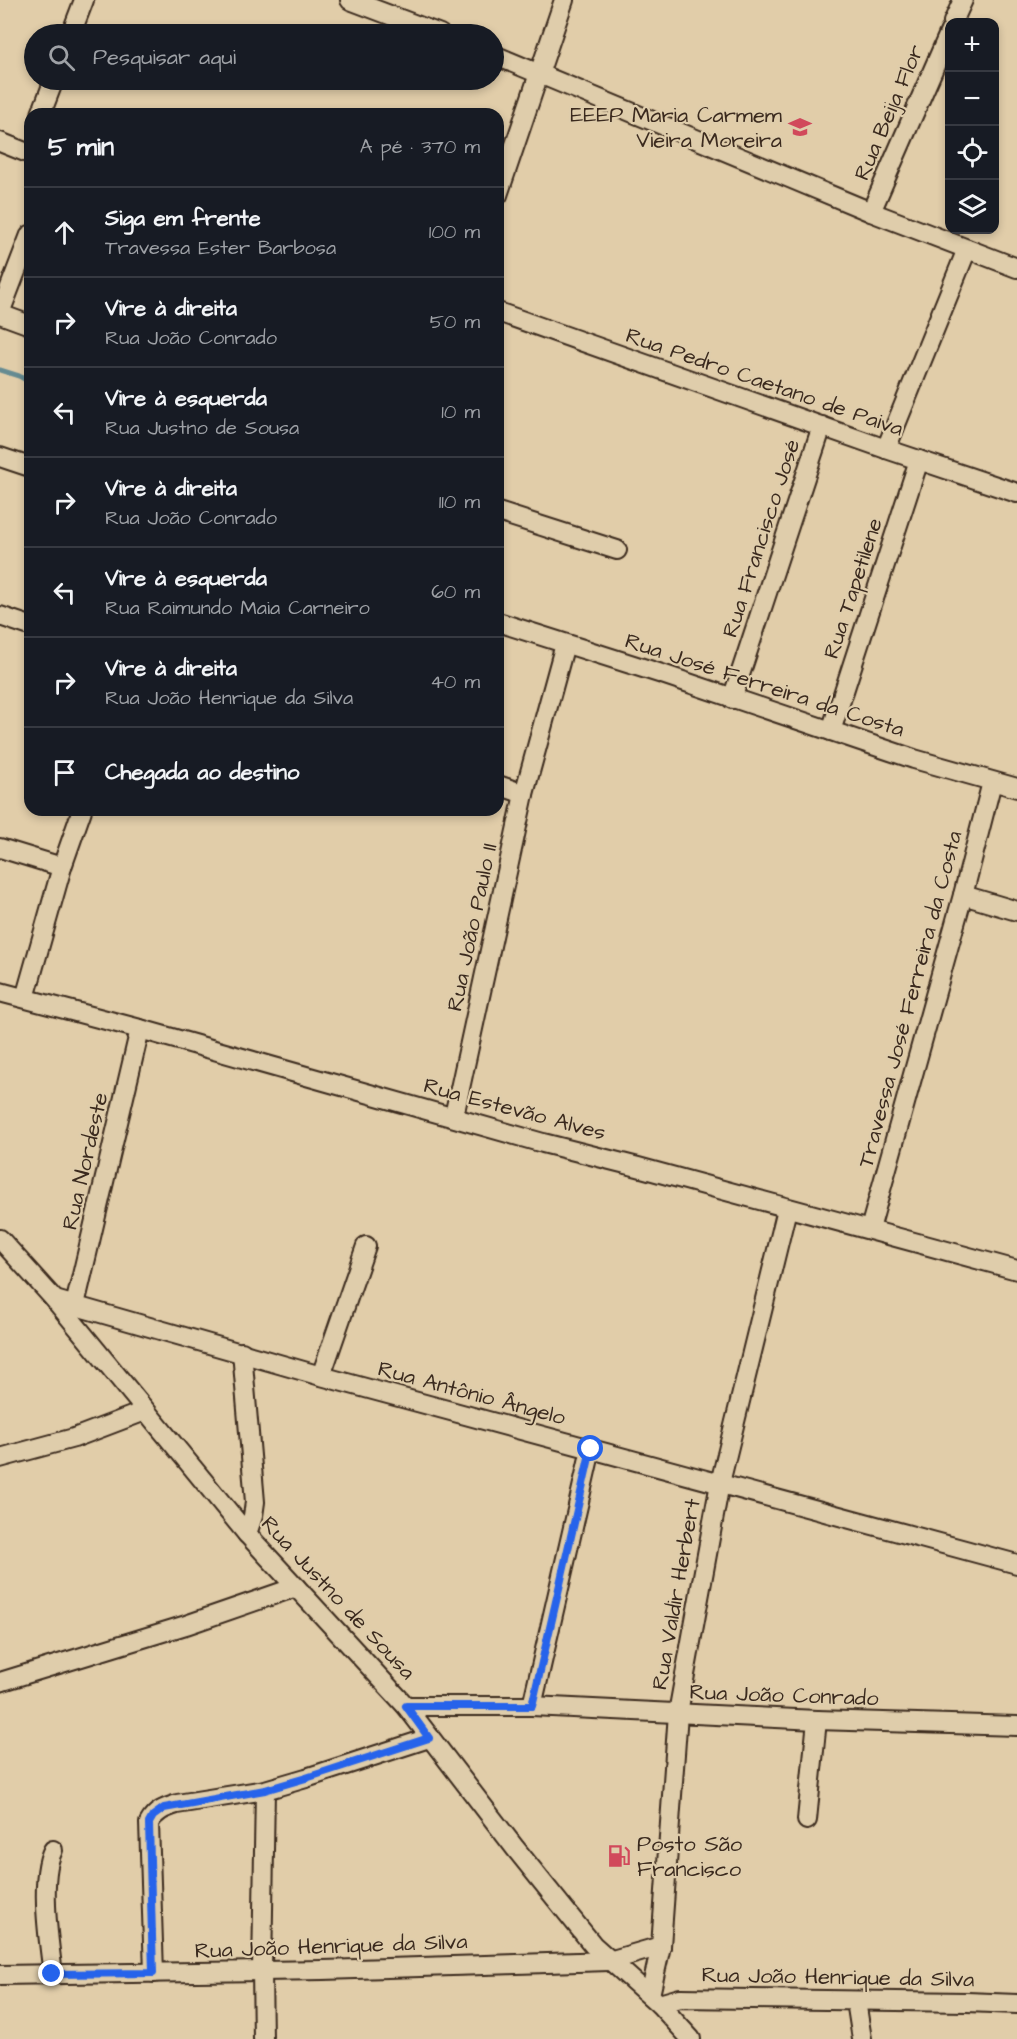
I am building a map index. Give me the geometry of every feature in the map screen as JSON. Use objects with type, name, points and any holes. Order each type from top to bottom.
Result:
[{"type":"street","points":[[75,24],[84,0]]},
{"type":"street","points":[[350,0],[414,24]]},
{"type":"street","points":[[504,178],[564,0]]},
{"type":"street","points":[[955,18],[963,0]]},
{"type":"street","name":"Rua Beija Flor","points":[[871,212],[945,42]]},
{"type":"street","points":[[504,59],[871,212],[1017,268]]},
{"type":"street","points":[[43,108],[50,90]]},
{"type":"street","points":[[0,142],[24,149]]},
{"type":"street","points":[[886,449],[967,249]]},
{"type":"street","points":[[24,251],[0,313],[24,323]]},
{"type":"street","name":"Rua Pedro Caetano de Paiva","points":[[504,314],[1017,493]]},
{"type":"street","name":"Rua Francisco José","points":[[732,699],[822,426]]},
{"type":"street","points":[[0,457],[24,465]]},
{"type":"street","name":"Rua Tapetilene","points":[[831,730],[919,460]]},
{"type":"street","points":[[504,514],[617,550]]},
{"type":"street","points":[[0,616],[24,624]]},
{"type":"street","name":"Rua José Ferreira da Costa","points":[[504,624],[665,675],[914,759],[1017,788]]},
{"type":"street","name":"Rua João Paulo II","points":[[454,1116],[524,794],[565,644]]},
{"type":"street","name":"Travessa José Ferreira da Costa","points":[[870,1229],[992,782]]},
{"type":"street","points":[[504,787],[524,794]]},
{"type":"street","points":[[25,998],[62,867],[80,816]]},
{"type":"street","points":[[0,848],[62,867]]},
{"type":"street","points":[[963,895],[1017,911]]},
{"type":"street","name":"Rua Estevão Alves","points":[[0,992],[454,1116],[543,1143],[1017,1270]]},
{"type":"street","name":"Rua Nordeste","points":[[75,1305],[140,1029]]},
{"type":"street","name":"Rua Valdir Herbert","points":[[655,1999],[678,1713],[720,1483],[787,1209]]},
{"type":"street","name":"Rua Justno de Sousa","points":[[0,1239],[55,1300],[248,1534],[406,1706],[579,1929],[609,1961],[655,1999],[691,2039]]},
{"type":"street","points":[[321,1376],[366,1246]]},
{"type":"street","name":"Rua Antônio Ângelo","points":[[55,1300],[321,1376],[1017,1564]]},
{"type":"street","points":[[242,1352],[255,1502],[248,1534]]},
{"type":"street","points":[[0,1458],[74,1438],[145,1411]]},
{"type":"street","points":[[532,1706],[591,1449]]},
{"type":"street","points":[[0,1682],[186,1625],[296,1587]]},
{"type":"street","name":"Rua João Conrado","points":[[406,1706],[532,1706],[817,1720],[1017,1726]]},
{"type":"street","points":[[807,1820],[817,1720]]},
{"type":"street","points":[[153,1973],[149,1823],[153,1816],[164,1808],[265,1790],[429,1738]]},
{"type":"street","points":[[263,2039],[265,1790]]},
{"type":"street","points":[[52,1851],[48,1863],[47,1883],[47,1918],[52,1974]]},
{"type":"street","name":"Rua João Henrique da Silva","points":[[0,1975],[262,1971],[609,1961],[661,1946]]},
{"type":"street","name":"Rua João Henrique da Silva","points":[[655,1999],[1017,2004]]},
{"type":"street","points":[[856,2001],[862,2039]]},
{"type":"waterway","points":[[0,370],[24,379]]},
{"type":"place","name":"EEEP Maria Carmem Vieira Moreira","points":[[800,127]]},
{"type":"place","name":"Posto São Francisco","points":[[619,1856]]},
{"type":"route","points":[[52,1974],[153,1973],[149,1823],[153,1816],[164,1808],[202,1799],[265,1790],[429,1738],[406,1706],[532,1706],[591,1449]]}]
